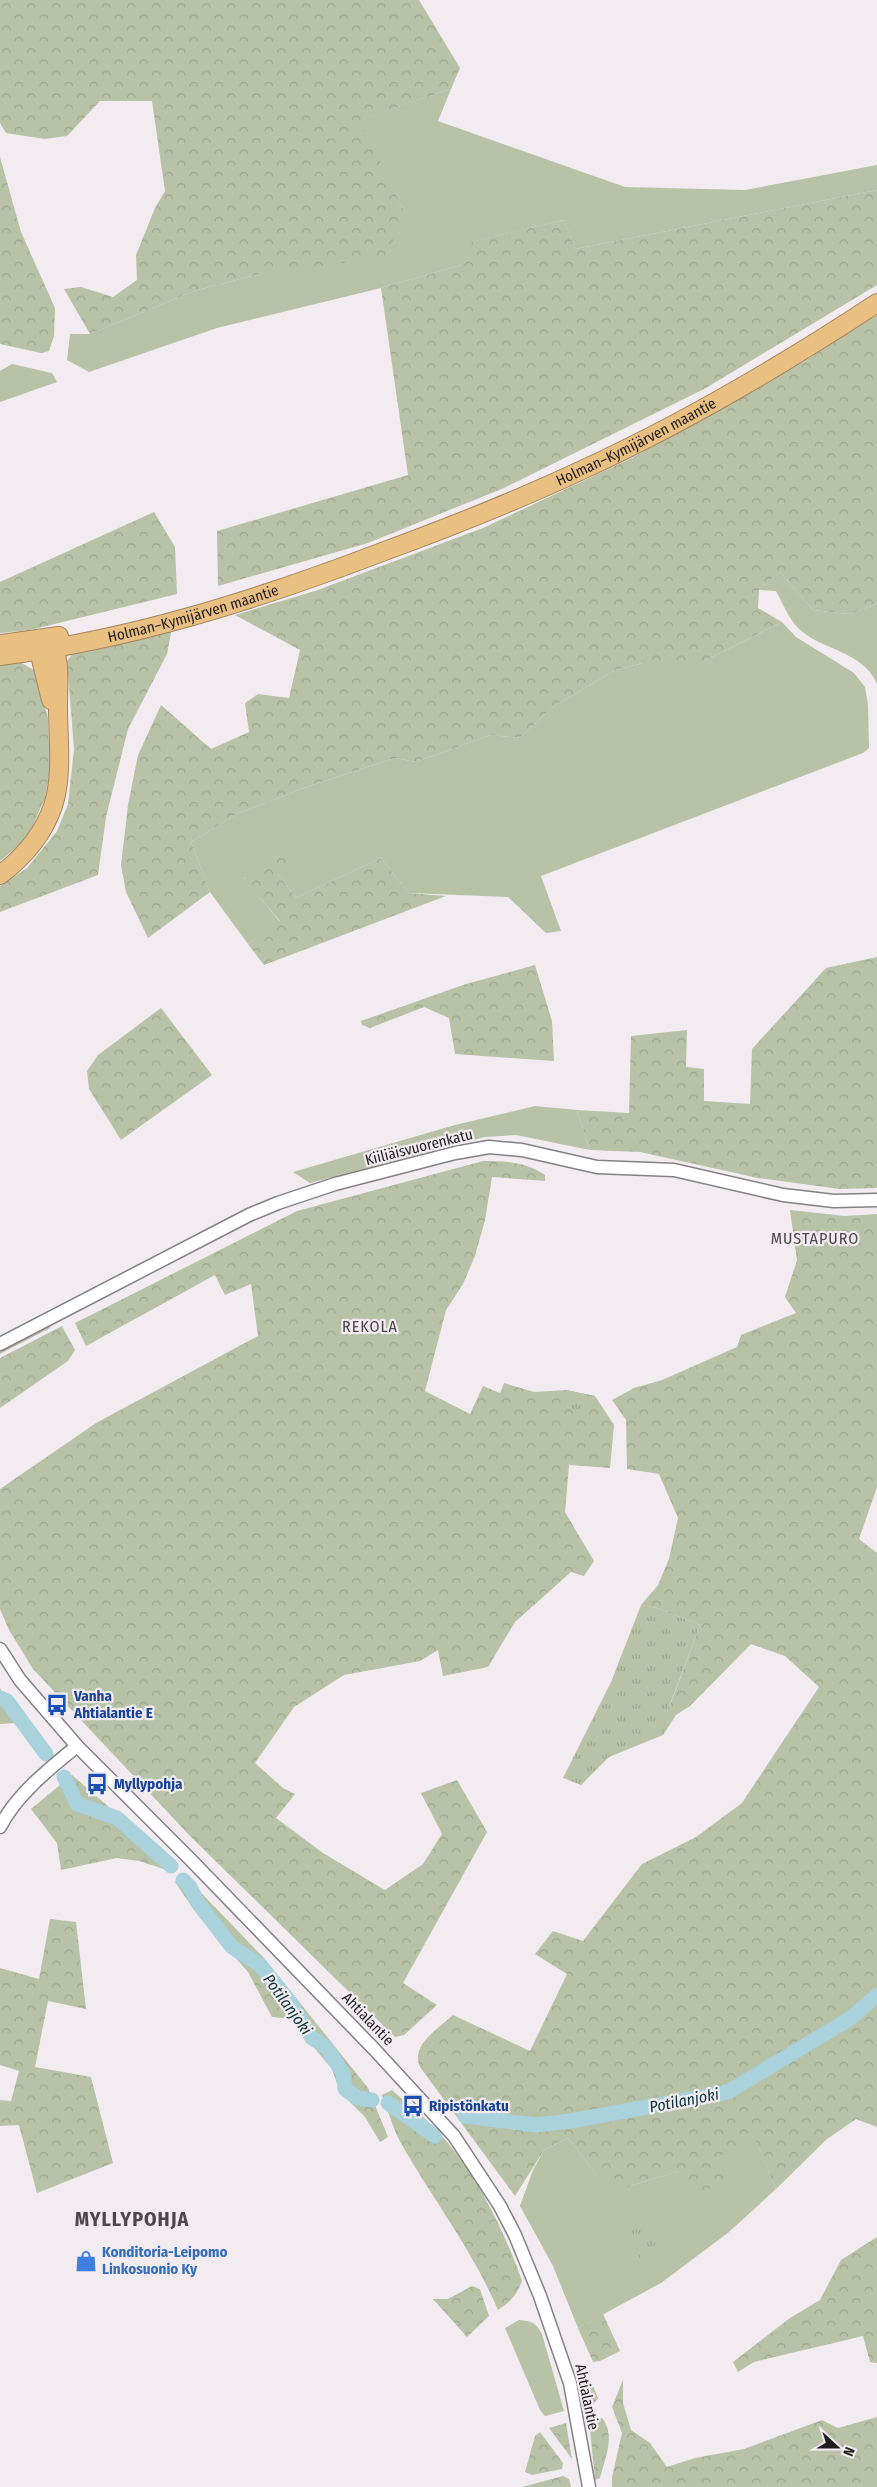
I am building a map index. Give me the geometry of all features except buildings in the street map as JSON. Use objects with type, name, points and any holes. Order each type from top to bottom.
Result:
[{"type":"highway","name":"Holman–Kymijärven maantie","points":[[0,656],[46,646],[116,635],[259,597],[328,574],[525,496],[646,439],[768,372],[877,303]]},
{"type":"highway","name":"Holman–Kymijärven maantie","points":[[0,644],[46,646]]},
{"type":"highway","points":[[0,875],[27,852],[46,821],[57,789],[58,675],[46,646]]},
{"type":"main road","name":"Kiiliäisvuorenkatu","points":[[0,1344],[249,1215],[278,1203],[336,1184],[473,1149],[506,1148],[597,1167],[674,1170],[784,1195],[834,1201],[877,1200]]},
{"type":"main road","name":"Ahtialantie","points":[[0,1649],[20,1680],[76,1746],[189,1858],[389,2064],[454,2136],[481,2176],[515,2235],[543,2304],[570,2383],[589,2487]]},
{"type":"main road","points":[[0,1827],[12,1809],[35,1784],[76,1746]]},
{"type":"green space","points":[[0,0],[419,0],[460,68],[451,89],[360,120],[404,211],[387,257],[260,274],[194,291],[90,334],[64,289],[81,287],[113,297],[137,280],[136,255],[155,208],[165,191],[152,101],[100,101],[67,136],[45,139],[6,133],[0,123]]},
{"type":"green space","points":[[451,89],[438,121],[625,187],[745,190],[877,165],[877,190],[575,249],[564,220],[471,242],[461,265],[381,288],[217,328],[89,372],[67,360],[70,334],[90,334],[194,291],[260,274],[404,211],[359,120]]},
{"type":"green space","points":[[0,157],[21,232],[55,308],[54,336],[49,351],[41,353],[0,344]]},
{"type":"green space","points":[[877,190],[877,285],[706,388],[504,488],[368,543],[218,586],[217,531],[408,475],[381,288],[461,265],[470,242],[564,220],[575,249]]},
{"type":"green space","points":[[877,315],[877,604],[849,614],[813,610],[780,572],[759,590],[758,608],[782,622],[700,663],[643,663],[615,670],[553,707],[520,738],[490,735],[416,762],[395,758],[309,786],[237,814],[191,842],[210,892],[148,938],[126,892],[121,865],[128,805],[138,755],[161,705],[211,749],[249,732],[245,703],[258,694],[289,698],[300,650],[235,615],[315,591],[483,528],[632,458],[805,361]]},
{"type":"green space","points":[[12,364],[52,373],[57,382],[0,402],[0,371]]},
{"type":"green space","points":[[154,512],[175,547],[177,594],[30,630],[0,633],[0,582]]},
{"type":"green space","points":[[780,572],[813,610],[849,614],[877,604],[877,684],[871,673],[862,664],[852,657],[807,636],[798,628],[776,591],[759,590]]},
{"type":"green space","points":[[782,622],[796,637],[854,673],[865,687],[868,705],[869,748],[863,753],[541,876],[561,931],[546,933],[508,897],[409,893],[381,858],[296,898],[278,874],[244,878],[280,922],[248,944],[210,892],[191,842],[237,814],[309,786],[395,758],[416,762],[490,735],[520,738],[553,707],[615,670],[643,663],[700,663]]},
{"type":"green space","points":[[173,623],[167,654],[128,729],[106,817],[98,875],[0,912],[0,886],[27,868],[57,831],[68,804],[74,749],[67,661],[74,652]]},
{"type":"green space","points":[[20,662],[34,670],[48,718],[50,769],[45,798],[27,839],[0,861],[0,663]]},
{"type":"green space","points":[[285,848],[296,859],[278,874],[296,898],[381,858],[409,893],[446,896],[264,965],[248,944],[280,921],[244,879]]},
{"type":"green space","points":[[877,957],[877,1188],[840,1189],[758,1178],[640,1152],[590,1150],[577,1110],[629,1113],[631,1036],[687,1030],[686,1067],[704,1069],[704,1101],[750,1104],[752,1049],[826,968]]},
{"type":"green space","points":[[535,965],[552,1021],[554,1061],[455,1054],[449,1018],[424,1007],[370,1028],[362,1025],[361,1021],[466,984]]},
{"type":"green space","points":[[161,1008],[212,1075],[121,1140],[89,1089],[87,1071],[98,1055]]},
{"type":"green space","points":[[535,1106],[577,1110],[590,1150],[516,1135],[485,1137],[310,1183],[293,1172],[455,1125]]},
{"type":"green space","points":[[483,1161],[508,1162],[531,1167],[545,1175],[545,1181],[492,1177],[485,1220],[475,1256],[463,1284],[446,1310],[425,1391],[470,1414],[483,1386],[500,1393],[504,1383],[534,1392],[566,1390],[595,1396],[614,1425],[610,1468],[569,1465],[565,1512],[594,1561],[584,1576],[571,1572],[515,1622],[488,1667],[443,1676],[438,1650],[420,1661],[344,1675],[294,1707],[255,1763],[283,1788],[295,1794],[276,1818],[323,1853],[385,1890],[423,1864],[442,1834],[421,1793],[457,1780],[487,1832],[403,1983],[437,2005],[404,2035],[395,2037],[190,1836],[33,1669],[9,1630],[0,1609],[0,1489],[96,1423],[258,1336],[251,1284],[225,1295],[215,1275],[86,1346],[75,1323],[297,1211]]},
{"type":"green space","points":[[790,1210],[845,1216],[877,1214],[877,1487],[859,1539],[877,1553],[877,2127],[856,2119],[827,2139],[776,2189],[756,2140],[721,2155],[726,2181],[692,2197],[679,2171],[630,2186],[623,2191],[596,2174],[568,2138],[544,2150],[515,2196],[420,2067],[418,2059],[422,2045],[433,2032],[453,2015],[530,2051],[567,1974],[535,1954],[553,1931],[583,1941],[642,1864],[696,1837],[742,1803],[819,1687],[785,1656],[751,1644],[690,1706],[676,1715],[669,1708],[700,1625],[657,1608],[641,1605],[658,1585],[669,1559],[678,1518],[659,1474],[627,1469],[626,1420],[612,1400],[634,1388],[662,1380],[737,1347],[741,1335],[796,1313],[785,1297],[797,1260]]},
{"type":"green space","points":[[49,1322],[50,1328],[0,1354],[0,1348]]},
{"type":"green space","points":[[62,1326],[75,1350],[68,1361],[0,1408],[0,1358]]},
{"type":"green space","points":[[566,1390],[595,1396],[595,1406],[579,1418],[564,1403]]},
{"type":"green space","points":[[641,1605],[657,1608],[700,1625],[669,1707],[676,1715],[663,1735],[609,1757],[581,1785],[563,1778],[611,1682]]},
{"type":"green space","points":[[0,1688],[17,1723],[0,1724]]},
{"type":"green space","points":[[72,1775],[172,1862],[167,1870],[139,1861],[117,1858],[61,1870],[57,1843],[31,1809]]},
{"type":"green space","points":[[183,1874],[264,1958],[368,2088],[388,2137],[380,2142],[365,2117],[340,2092],[332,2069],[290,2019],[272,2017],[248,1972],[197,1914],[175,1882]]},
{"type":"green space","points":[[50,1919],[76,1922],[86,2009],[48,2001],[35,2067],[91,2077],[113,2163],[37,2193],[19,2125],[0,2126],[0,2100],[11,2101],[19,2071],[0,2065],[0,1968],[39,1979]]},
{"type":"green space","points":[[392,2090],[447,2141],[473,2178],[496,2219],[522,2281],[513,2298],[498,2310],[477,2267],[399,2139],[382,2095]]},
{"type":"green space","points":[[568,2138],[596,2174],[630,2186],[679,2171],[756,2139],[776,2189],[729,2232],[661,2283],[578,2328],[553,2266],[520,2206],[533,2170],[544,2150]]},
{"type":"green space","points":[[642,2212],[654,2233],[659,2256],[648,2267],[637,2255],[630,2238],[632,2216]]},
{"type":"green space","points":[[877,2237],[877,2363],[870,2362],[863,2336],[754,2362],[738,2372],[733,2362],[790,2318],[820,2300],[841,2260]]},
{"type":"green space","points":[[472,2286],[480,2289],[489,2316],[467,2337],[433,2299],[448,2299]]},
{"type":"green space","points":[[603,2314],[620,2351],[600,2361],[593,2362],[578,2328]]},
{"type":"green space","points":[[519,2320],[533,2323],[542,2334],[564,2411],[545,2416],[540,2410],[505,2328]]},
{"type":"green space","points":[[623,2380],[623,2403],[631,2430],[650,2443],[667,2467],[695,2458],[744,2449],[822,2420],[838,2428],[877,2417],[877,2487],[612,2487],[612,2477],[622,2433],[612,2407]]},
{"type":"green space","points":[[591,2381],[598,2398],[592,2406],[586,2406],[584,2392]]},
{"type":"green space","points":[[602,2418],[606,2425],[609,2439],[607,2455],[600,2478],[595,2480],[589,2420]]},
{"type":"green space","points":[[566,2423],[572,2459],[549,2428]]},
{"type":"green space","points":[[540,2432],[563,2463],[562,2469],[532,2475],[525,2472],[535,2436]]},
{"type":"green space","points":[[563,2476],[569,2479],[571,2487],[522,2487]]},
{"type":"waterway","name":"Potilanjoki","points":[[0,1698],[7,1701],[46,1754]]},
{"type":"waterway","name":"Potilanjoki","points":[[64,1777],[77,1804],[117,1818],[171,1866]]},
{"type":"waterway","name":"Potilanjoki","points":[[183,1880],[190,1887],[198,1903],[232,1947],[260,1965],[289,2001],[312,2038],[326,2047],[343,2073],[345,2089],[358,2098],[372,2100]]},
{"type":"waterway","name":"Potilanjoki","points":[[465,2116],[536,2125],[571,2121],[728,2092],[851,2018],[877,1995]]},
{"type":"waterway","name":"Potilanjoki","points":[[388,2103],[435,2136]]},
{"type":"place","name":"Vanha Ahtialantie E","points":[[57,1705]]},
{"type":"place","name":"Myllypohja","points":[[97,1784]]},
{"type":"place","name":"Ripistönkatu","points":[[413,2106]]},
{"type":"place","name":"Konditoria-Leipomo Linkosuonio Ky","points":[[86,2261]]},
{"type":"district","name":"MUSTAPURO","points":[[815,1238]]},
{"type":"district","name":"REKOLA","points":[[370,1326]]},
{"type":"district","name":"MYLLYPOHJA","points":[[132,2219]]}]
